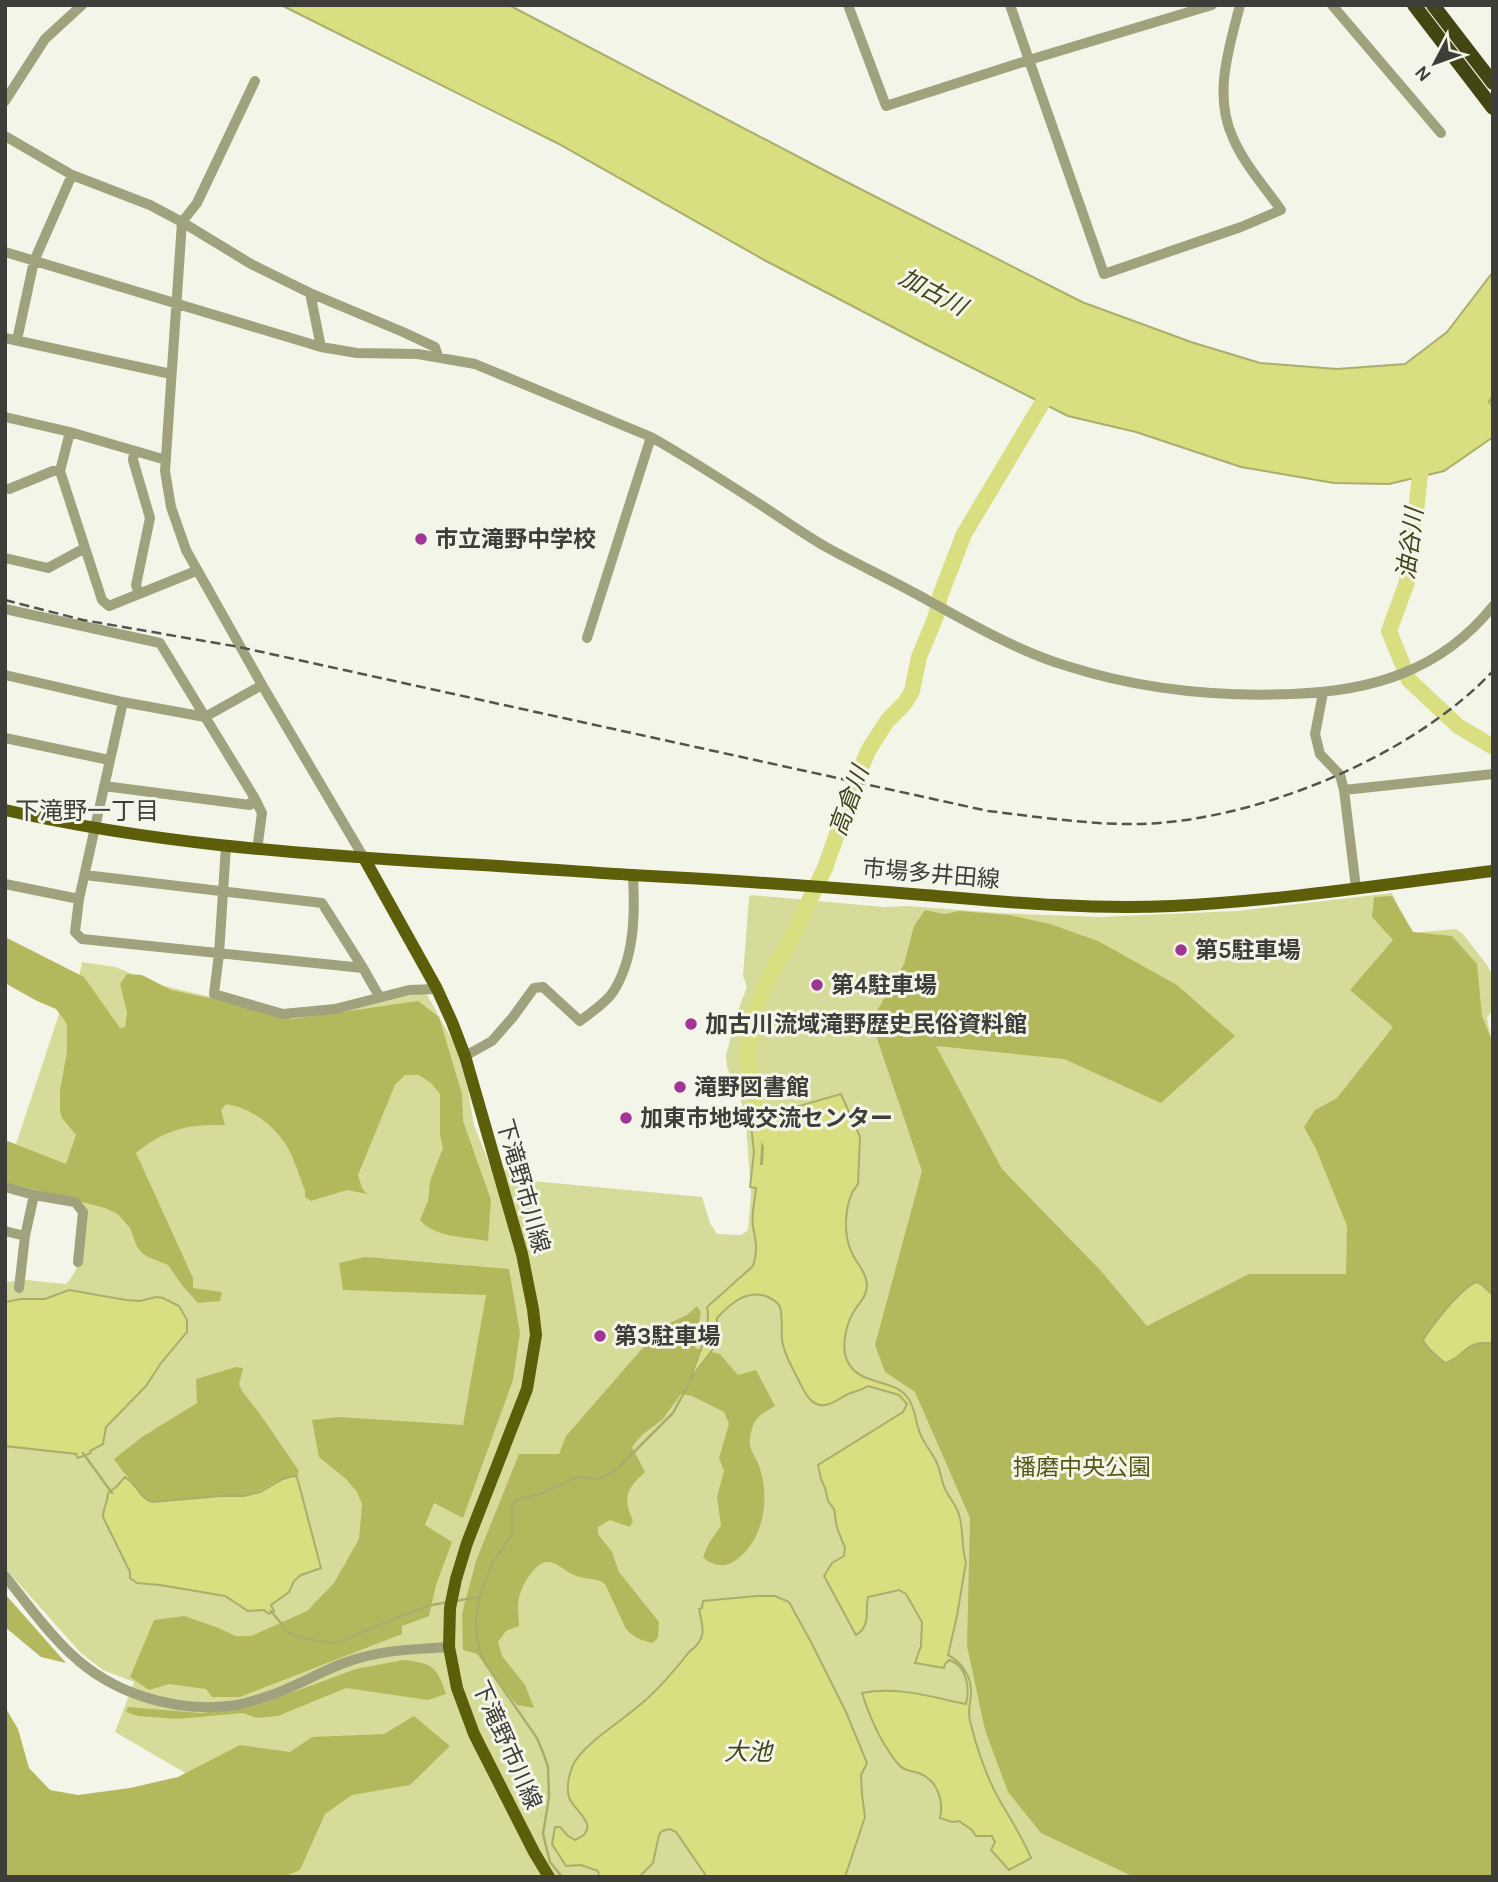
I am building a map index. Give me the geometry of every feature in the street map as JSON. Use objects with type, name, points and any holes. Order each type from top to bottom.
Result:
[{"type":"highway","points":[[1414,5],[1493,108]]},
{"type":"highway","points":[[1433,5],[1493,83]]},
{"type":"main road","points":[[5,810],[161,839],[364,858]]},
{"type":"main road","name":"市場多井田線","points":[[364,858],[1113,907],[1171,906],[1493,871]]},
{"type":"main road","name":"下滝野市川線","points":[[364,858],[437,989],[465,1056],[522,1254],[533,1309],[536,1335],[527,1389],[456,1578],[450,1608],[449,1647],[457,1688],[474,1734],[549,1877]]},
{"type":"street","points":[[5,102],[45,39],[82,5]]},
{"type":"street","points":[[848,5],[886,106],[1212,5]]},
{"type":"street","points":[[1010,5],[1104,274],[1241,227],[1281,210],[1233,139],[1226,120],[1223,99],[1224,73],[1240,5]]},
{"type":"street","points":[[1332,5],[1441,133]]},
{"type":"street","points":[[255,81],[197,203],[182,222],[165,471],[171,506],[186,550],[364,858]]},
{"type":"street","points":[[5,136],[72,174],[150,205],[251,264],[310,293],[435,347],[438,356]]},
{"type":"street","points":[[17,340],[34,261],[72,174]]},
{"type":"street","points":[[5,252],[321,348],[357,353],[438,356],[475,364],[652,437],[824,546],[971,625],[1031,653],[1120,681],[1262,695],[1322,693],[1365,686],[1415,668],[1454,646],[1493,606]]},
{"type":"street","points":[[310,293],[321,348]]},
{"type":"street","points":[[5,338],[171,374]]},
{"type":"street","points":[[5,417],[70,432],[166,460]]},
{"type":"street","points":[[70,432],[60,471],[102,600],[109,606],[197,570]]},
{"type":"street","points":[[587,638],[652,437]]},
{"type":"street","points":[[134,451],[133,460],[150,518],[136,585],[139,594]]},
{"type":"street","points":[[5,488],[9,489],[53,471],[60,471]]},
{"type":"street","points":[[5,558],[48,568],[85,548]]},
{"type":"street","points":[[5,609],[160,643],[262,813],[257,850]]},
{"type":"street","points":[[5,675],[123,702],[205,717],[262,685]]},
{"type":"street","points":[[1322,693],[1315,734],[1320,754],[1340,775],[1345,790],[1356,888]]},
{"type":"street","points":[[123,702],[79,899],[75,932],[82,939],[363,968]]},
{"type":"street","points":[[5,738],[109,761]]},
{"type":"street","points":[[1345,790],[1493,774]]},
{"type":"street","points":[[104,786],[250,805],[254,797]]},
{"type":"street","points":[[226,846],[214,994],[283,1014],[335,1009],[409,990],[437,989]]},
{"type":"street","points":[[85,875],[322,903],[379,996]]},
{"type":"street","points":[[465,1056],[492,1041],[534,988],[543,987],[580,1021],[612,993],[625,966],[631,942],[633,875]]},
{"type":"street","points":[[5,884],[79,899]]},
{"type":"street","points":[[5,1187],[75,1202],[83,1212],[78,1262]]},
{"type":"street","points":[[19,1288],[25,1236],[34,1195]]},
{"type":"street","points":[[5,1231],[25,1236]]},
{"type":"street","points":[[5,1576],[71,1654],[100,1677],[121,1688],[167,1703],[207,1707],[232,1706],[268,1696],[345,1662],[381,1652],[449,1647]]},
{"type":"green space","name":"播磨中央公園","points":[[1392,893],[1411,933],[1456,929],[1463,934],[1493,976],[1493,1009],[1487,1018],[1493,1048],[1493,1877],[263,1877],[201,1782],[115,1732],[134,1682],[103,1670],[81,1653],[5,1568],[5,1282],[26,1280],[66,1284],[79,1260],[83,1212],[75,1202],[5,1187],[5,1169],[16,1144],[65,996],[80,973],[82,962],[115,967],[160,985],[283,1014],[379,996],[426,993],[456,1047],[474,1125],[491,1168],[523,1170],[522,1180],[702,1197],[710,1223],[717,1234],[741,1235],[748,1230],[751,1194],[746,1124],[744,1109],[727,1067],[726,1055],[747,987],[743,976],[751,895],[884,907],[908,906],[1099,917],[1237,911]]},
{"type":"green space","points":[[1392,896],[1413,932],[1452,936],[1477,964],[1482,1016],[1493,1043],[1493,1877],[1134,1877],[1041,1833],[1008,1792],[985,1730],[967,1646],[970,1518],[915,1392],[885,1372],[875,1345],[922,1171],[871,1021],[904,964],[914,926],[925,910],[945,914],[959,911],[1009,915],[1050,924],[1098,941],[1177,985],[1235,1036],[1161,1103],[1064,1059],[936,1046],[1002,1169],[1101,1271],[1147,1326],[1249,1274],[1346,1274],[1347,1226],[1316,1149],[1304,1127],[1315,1110],[1337,1098],[1393,1027],[1350,990],[1393,940],[1372,917],[1374,897]]},
{"type":"green space","points":[[5,937],[84,977],[120,1028],[125,1027],[127,1012],[120,984],[127,974],[142,975],[171,990],[293,1019],[418,1001],[439,1017],[462,1094],[463,1121],[491,1200],[488,1241],[443,1234],[420,1220],[428,1201],[430,1181],[443,1148],[440,1135],[440,1094],[431,1083],[419,1075],[405,1075],[395,1085],[358,1175],[367,1194],[347,1190],[311,1201],[305,1197],[305,1190],[290,1153],[276,1132],[245,1109],[226,1104],[221,1110],[225,1125],[188,1127],[167,1133],[136,1153],[193,1278],[193,1288],[222,1292],[220,1301],[198,1303],[168,1265],[142,1253],[130,1228],[118,1214],[105,1208],[5,1182],[5,1140],[66,1164],[76,1135],[62,1118],[60,1111],[60,1090],[67,1052],[67,1024],[56,1009],[5,983]]},
{"type":"green space","points":[[365,1257],[509,1269],[520,1333],[513,1380],[463,1518],[434,1503],[425,1525],[452,1542],[436,1585],[429,1616],[402,1626],[402,1634],[240,1697],[212,1697],[206,1689],[169,1684],[149,1690],[130,1677],[154,1620],[184,1616],[236,1636],[251,1636],[307,1611],[334,1583],[359,1539],[362,1504],[357,1492],[346,1479],[319,1457],[312,1420],[339,1417],[463,1425],[486,1295],[343,1290],[339,1263]]},
{"type":"green space","points":[[697,1306],[701,1312],[695,1348],[720,1354],[738,1375],[756,1370],[775,1406],[757,1418],[750,1438],[764,1490],[758,1531],[744,1553],[733,1562],[717,1565],[703,1557],[721,1526],[717,1497],[724,1471],[719,1458],[729,1424],[724,1412],[692,1396],[681,1394],[663,1419],[642,1435],[632,1447],[645,1472],[628,1493],[628,1505],[633,1521],[630,1527],[610,1520],[598,1527],[598,1534],[612,1552],[619,1572],[659,1622],[658,1638],[652,1643],[638,1638],[626,1629],[602,1582],[578,1577],[556,1564],[544,1562],[530,1575],[520,1593],[519,1626],[506,1631],[498,1642],[502,1656],[525,1685],[534,1708],[517,1705],[477,1654],[463,1650],[462,1614],[476,1561],[519,1454],[559,1454],[566,1436],[661,1327],[687,1315]]},
{"type":"green space","points":[[236,1367],[243,1368],[239,1384],[242,1391],[299,1471],[297,1477],[277,1481],[246,1496],[152,1502],[145,1499],[114,1459],[142,1437],[197,1403],[196,1379]]},
{"type":"green space","points":[[5,1594],[66,1663],[41,1657],[5,1627]]},
{"type":"green space","points":[[403,1660],[432,1668],[440,1677],[446,1694],[428,1700],[346,1688],[278,1716],[257,1718],[243,1713],[177,1719],[138,1716],[126,1712],[128,1707],[201,1713],[255,1706],[356,1669]]},
{"type":"green space","points":[[5,1707],[18,1729],[29,1768],[50,1790],[78,1795],[130,1788],[178,1777],[240,1745],[290,1752],[312,1737],[384,1734],[414,1716],[450,1746],[410,1785],[352,1795],[325,1814],[300,1870],[283,1877],[5,1877]]},
{"type":"water","name":"加古川","points":[[281,5],[509,5],[1082,302],[1191,342],[1260,363],[1337,369],[1405,364],[1447,332],[1493,272],[1493,396],[1489,402],[1493,407],[1493,437],[1444,471],[1389,484],[1334,483],[1241,467],[1136,432],[1068,416],[766,261],[557,143]]},
{"type":"water","points":[[841,1094],[860,1137],[858,1184],[850,1199],[846,1216],[848,1243],[863,1271],[867,1285],[864,1297],[848,1324],[844,1343],[845,1355],[852,1369],[859,1374],[894,1387],[908,1398],[918,1429],[936,1461],[944,1488],[958,1512],[966,1562],[948,1655],[960,1664],[969,1678],[970,1721],[982,1762],[1031,1858],[1009,1870],[991,1850],[995,1842],[992,1836],[976,1836],[959,1821],[940,1818],[941,1804],[935,1786],[925,1776],[901,1767],[893,1757],[877,1731],[862,1693],[901,1692],[966,1704],[966,1678],[960,1667],[949,1660],[944,1668],[915,1663],[921,1646],[922,1622],[906,1594],[899,1590],[868,1597],[866,1623],[856,1635],[824,1576],[832,1563],[844,1556],[845,1548],[818,1465],[903,1412],[907,1404],[899,1395],[868,1386],[829,1404],[822,1405],[812,1401],[784,1350],[780,1307],[768,1297],[760,1295],[740,1299],[717,1318],[716,1345],[690,1379],[706,1333],[707,1307],[753,1266],[755,1261],[752,1218],[756,1188],[750,1187],[754,1152],[750,1116],[763,1112],[762,1164],[765,1116]]},
{"type":"water","points":[[1476,1282],[1493,1295],[1493,1343],[1470,1346],[1445,1363],[1423,1340],[1454,1300]]},
{"type":"water","points":[[69,1290],[126,1300],[163,1298],[179,1306],[187,1320],[187,1332],[146,1386],[106,1427],[103,1444],[90,1451],[91,1453],[78,1458],[76,1454],[5,1446],[5,1302],[45,1299]]},
{"type":"water","points":[[293,1476],[297,1477],[321,1568],[301,1575],[294,1581],[289,1592],[271,1605],[274,1611],[269,1614],[264,1610],[248,1611],[225,1596],[137,1583],[130,1578],[130,1572],[103,1517],[108,1493],[125,1477],[152,1502],[244,1496],[260,1492]]},
{"type":"water","name":"大池","points":[[775,1596],[789,1602],[846,1712],[867,1763],[861,1775],[865,1817],[845,1877],[707,1877],[676,1832],[670,1829],[659,1835],[653,1863],[639,1877],[599,1877],[598,1871],[581,1865],[566,1866],[552,1844],[555,1827],[560,1827],[575,1840],[587,1830],[584,1818],[571,1802],[568,1793],[570,1773],[578,1757],[655,1692],[695,1647],[703,1632],[699,1609],[702,1608],[703,1601]]},
{"type":"waterway","name":"高倉川","points":[[772,1146],[760,1114],[747,1056],[757,1004],[825,868],[868,751],[887,721],[905,703],[912,691],[919,657],[964,534],[1053,385]]},
{"type":"waterway","name":"油谷川","points":[[1422,455],[1416,512],[1409,539],[1407,582],[1389,631],[1409,680],[1458,726],[1493,747]]},
{"type":"waterway","points":[[562,1877],[550,1862],[543,1834],[549,1797],[548,1767],[537,1738],[485,1663],[480,1651],[476,1619],[479,1597],[493,1563],[512,1534],[512,1506],[516,1500],[543,1493],[577,1477],[599,1479],[616,1470],[673,1413],[694,1374]]},
{"type":"waterway","points":[[83,1453],[112,1493]]},
{"type":"waterway","points":[[455,1601],[479,1597]]},
{"type":"waterway","points":[[271,1611],[289,1633],[330,1643],[343,1641],[427,1606],[448,1602]]},
{"type":"railway","points":[[5,600],[83,620],[239,647],[988,811],[1104,823],[1142,824],[1187,820],[1235,810],[1331,778],[1378,756],[1421,730],[1460,702],[1493,671]]},
{"type":"place","name":"市立滝野中学校","points":[[421,539]]},
{"type":"place","name":"第5駐車場","points":[[1181,950]]},
{"type":"place","name":"第4駐車場","points":[[817,985]]},
{"type":"place","name":"加古川流域滝野歴史民俗資料館","points":[[691,1024]]},
{"type":"place","name":"滝野図書館","points":[[680,1087]]},
{"type":"place","name":"加東市地域交流センター","points":[[626,1118]]},
{"type":"place","name":"第3駐車場","points":[[600,1336]]},
{"type":"district","name":"下滝野一丁目","points":[[87,811]]}]
